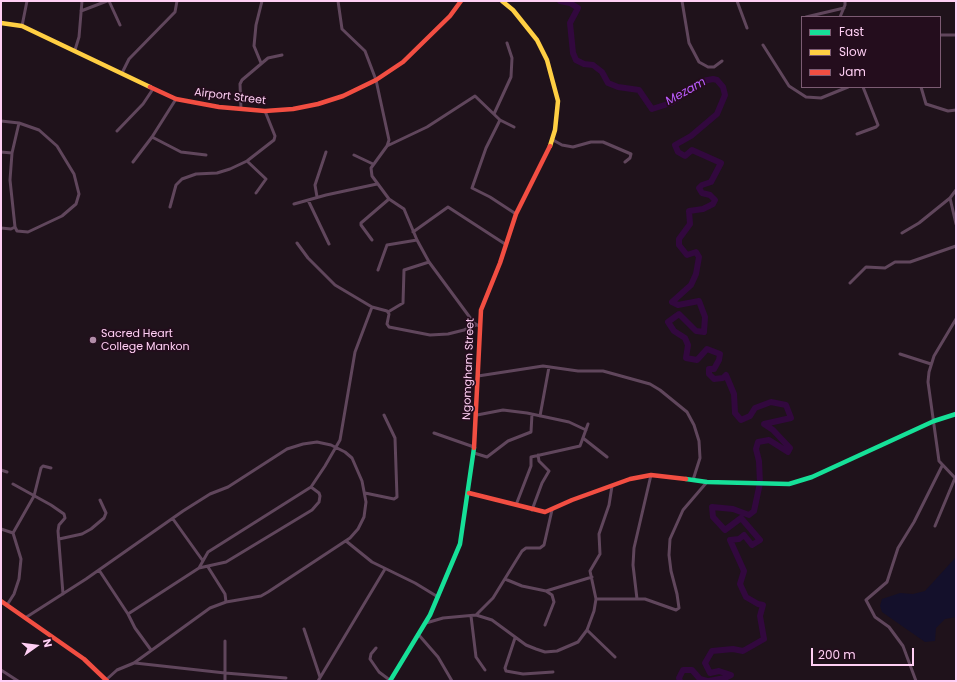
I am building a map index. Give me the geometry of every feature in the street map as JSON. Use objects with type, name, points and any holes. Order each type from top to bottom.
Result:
[{"type":"main road","name":"Airport Street","points":[[1,23],[22,26],[176,99],[241,109],[265,111],[293,109],[318,104],[343,96],[376,80],[404,62],[417,50],[450,16],[461,1]]},
{"type":"main road","name":"Ngomgham Street","points":[[391,681],[426,623],[439,598],[460,544],[469,493],[477,415],[477,325],[516,214],[553,140],[558,101],[555,86],[546,60],[537,40],[513,10],[502,1]]},
{"type":"main road","points":[[469,493],[542,512],[552,510],[572,500],[630,479],[651,475],[707,482],[789,484],[802,481],[934,422],[955,415]]},
{"type":"main road","points":[[1,601],[84,658],[107,680]]},
{"type":"street","points":[[22,26],[27,1]]},
{"type":"street","points":[[75,50],[79,37],[82,1]]},
{"type":"street","points":[[81,11],[108,1],[120,25]]},
{"type":"street","points":[[122,73],[129,59],[175,12],[177,1]]},
{"type":"street","points":[[262,1],[256,25],[254,46],[262,63]]},
{"type":"street","points":[[338,1],[342,29],[365,52],[376,80],[389,140],[387,146],[373,164],[370,172],[389,199],[404,209],[413,232],[429,262],[477,325],[448,334],[416,334],[389,327],[387,324],[388,312]]},
{"type":"street","points":[[682,1],[689,43],[699,62],[708,67],[714,66],[722,61]]},
{"type":"street","points":[[737,1],[747,28]]},
{"type":"street","points":[[840,16],[845,1]]},
{"type":"street","points":[[810,16],[844,8]]},
{"type":"street","points":[[941,35],[956,36]]},
{"type":"street","points":[[494,114],[511,77],[512,58],[507,43]]},
{"type":"street","points":[[763,45],[789,86],[806,97],[821,98],[846,88]]},
{"type":"street","points":[[241,109],[241,82],[271,56],[282,55]]},
{"type":"street","points":[[117,131],[143,104],[153,88]]},
{"type":"street","points":[[857,134],[876,127],[878,124],[863,88]]},
{"type":"street","points":[[921,88],[926,104],[948,112],[956,110]]},
{"type":"street","points":[[387,146],[454,112],[473,96],[477,97],[500,120],[514,127]]},
{"type":"street","points":[[133,162],[152,137],[176,99]]},
{"type":"street","points":[[170,207],[176,185],[182,179],[196,174],[217,173],[247,161],[275,138],[265,111]]},
{"type":"street","points":[[500,120],[486,148],[472,188],[490,197],[516,214]]},
{"type":"street","points":[[1,121],[19,123],[39,130],[57,146],[74,174],[79,194],[76,204],[62,216],[28,232],[17,231],[15,227],[10,180],[12,153],[19,123]]},
{"type":"street","points":[[152,137],[181,152],[206,155]]},
{"type":"street","points":[[553,140],[562,145],[573,147],[591,142],[603,142],[631,154],[630,158],[625,162]]},
{"type":"street","points":[[1,152],[12,153]]},
{"type":"street","points":[[317,197],[315,184],[326,152]]},
{"type":"street","points":[[354,155],[373,164]]},
{"type":"street","points":[[247,161],[266,179],[256,193]]},
{"type":"street","points":[[294,204],[317,197],[377,184]]},
{"type":"street","points":[[902,233],[920,223],[950,198],[956,190]]},
{"type":"street","points":[[950,198],[956,224]]},
{"type":"street","points":[[372,240],[361,223],[389,199]]},
{"type":"street","points":[[308,200],[329,244]]},
{"type":"street","points":[[413,232],[448,206],[505,244]]},
{"type":"street","points":[[1,228],[11,229],[15,227]]},
{"type":"street","points":[[378,270],[387,245],[417,240]]},
{"type":"street","points":[[297,243],[308,258],[335,285],[372,307],[388,312],[403,303],[404,270],[429,262]]},
{"type":"street","points":[[850,283],[866,267],[885,268],[895,262],[910,262],[956,246]]},
{"type":"street","points":[[128,614],[199,568],[208,552],[311,487],[340,440],[355,352],[372,307]]},
{"type":"street","points":[[935,526],[956,479],[942,466],[938,456],[928,382],[931,364],[956,319]]},
{"type":"street","points":[[900,354],[931,364]]},
{"type":"street","points":[[478,376],[536,367],[549,367],[578,371],[603,371],[650,384],[660,390],[687,412],[694,425],[699,441],[700,458],[693,480]]},
{"type":"street","points":[[540,416],[549,367]]},
{"type":"street","points":[[477,415],[503,410],[532,414],[569,422],[586,430]]},
{"type":"street","points":[[474,453],[486,457],[508,441],[531,432],[532,414]]},
{"type":"street","points":[[365,493],[394,499],[397,497],[395,438],[384,415]]},
{"type":"street","points":[[516,505],[531,466],[531,457],[578,447],[588,424]]},
{"type":"street","points":[[434,433],[474,447]]},
{"type":"street","points":[[583,438],[607,457]]},
{"type":"street","points":[[25,618],[99,570],[210,494],[228,487],[287,449],[303,444],[318,442],[345,452],[352,458],[358,468],[366,502],[364,517],[358,529],[346,541],[261,596],[226,602],[210,608],[134,663],[117,670],[107,680]]},
{"type":"street","points":[[532,510],[542,483],[549,474],[549,471],[539,460],[538,455]]},
{"type":"street","points":[[7,605],[14,594],[20,571],[21,558],[13,533],[34,496],[41,468],[43,466],[51,468]]},
{"type":"street","points":[[916,681],[900,641],[889,627],[875,617],[866,600],[887,582],[898,548],[914,522],[942,466]]},
{"type":"street","points":[[1,470],[7,472]]},
{"type":"street","points":[[637,599],[633,564],[634,548],[651,475]]},
{"type":"street","points":[[596,599],[652,600],[676,610],[678,608],[677,594],[671,571],[669,555],[670,539],[682,510],[707,482]]},
{"type":"street","points":[[13,484],[64,514],[65,518],[58,528],[63,594]]},
{"type":"street","points":[[426,623],[436,620],[476,615],[492,620],[515,638],[545,652],[557,651],[578,642],[587,630],[596,599],[591,569],[600,554],[600,534],[609,505],[612,486]]},
{"type":"street","points":[[199,568],[208,568],[226,562],[312,510],[319,502],[320,496],[319,493],[311,487]]},
{"type":"street","points":[[59,539],[82,534],[91,529],[104,518],[106,513],[100,500]]},
{"type":"street","points":[[476,615],[493,598],[522,551],[526,548],[540,548],[544,545],[552,510]]},
{"type":"street","points":[[172,519],[203,561]]},
{"type":"street","points":[[1,528],[13,533]]},
{"type":"street","points":[[346,541],[372,562],[439,598]]},
{"type":"street","points":[[208,568],[225,594],[226,602]]},
{"type":"street","points":[[318,681],[385,569]]},
{"type":"street","points":[[99,570],[128,614],[134,628],[151,650]]},
{"type":"street","points":[[546,591],[592,577]]},
{"type":"street","points":[[505,579],[522,586],[546,591],[552,595],[554,602],[546,625]]},
{"type":"street","points":[[430,615],[436,620]]},
{"type":"street","points":[[471,616],[476,657],[485,670]]},
{"type":"street","points":[[304,629],[320,677]]},
{"type":"street","points":[[587,630],[615,657]]},
{"type":"street","points":[[418,634],[438,657],[452,681]]},
{"type":"street","points":[[515,638],[505,668],[506,671],[523,674],[553,672]]},
{"type":"street","points":[[224,681],[225,641]]},
{"type":"street","points":[[376,648],[371,654],[370,659],[379,672],[391,681]]},
{"type":"street","points":[[134,663],[286,678]]},
{"type":"street","points":[[1,670],[18,681]]},
{"type":"shaded area","points":[[956,557],[956,617],[945,619],[936,628],[935,641],[925,642],[882,612],[880,606],[882,599],[900,593],[913,594],[925,591]]},
{"type":"waterway","name":"Mezam","points":[[560,1],[570,3],[578,8],[570,23],[573,53],[576,60],[584,64],[593,65],[602,72],[608,83],[618,87],[639,90],[652,109],[671,103],[703,81],[713,79],[717,80],[723,87],[725,95],[717,114],[691,136],[675,145],[678,152],[685,156],[692,150],[721,163],[711,182],[702,185],[699,188],[702,193],[710,195],[715,200],[713,204],[703,209],[689,211],[690,224],[679,239],[679,245],[687,255],[696,252],[699,257],[696,274],[691,285],[672,302],[678,305],[699,301],[705,317],[704,332],[696,331],[679,314],[668,322],[674,331],[685,338],[688,345],[686,358],[697,360],[707,349],[720,354],[719,360],[714,369],[709,369],[709,374],[714,379],[723,378],[726,375],[734,394],[735,413],[741,420],[750,416],[755,408],[771,402],[786,405],[791,418],[764,424],[773,430],[790,448],[788,452],[769,440],[758,442],[756,449],[759,461],[760,483],[754,511],[749,515],[733,509],[712,507],[713,517],[725,530],[741,518],[760,540],[752,545],[744,535],[739,539],[730,540],[744,571],[740,584],[746,597],[758,604],[763,605],[760,616],[764,639],[743,651],[733,649],[712,651],[705,663],[710,673],[719,671],[731,675],[725,678],[709,681]]},
{"type":"waterway","name":"Mezam","points":[[680,681],[679,678],[683,670],[692,670],[700,679],[707,681]]},
{"type":"traffic: fast","points":[[686,479],[707,482],[789,484],[812,477],[934,421],[956,414]]},
{"type":"traffic: fast","points":[[390,681],[430,615],[460,544],[474,448]]},
{"type":"traffic: slow","points":[[502,1],[513,10],[537,40],[547,60],[558,101],[555,130],[550,146]]},
{"type":"traffic: slow","points":[[1,23],[22,26],[150,87]]},
{"type":"traffic: jam","points":[[150,87],[176,99],[219,107],[265,111],[293,109],[318,104],[343,96],[376,80],[403,62],[450,16],[461,1]]},
{"type":"traffic: jam","points":[[474,448],[481,310],[500,263],[516,214],[550,146]]},
{"type":"traffic: jam","points":[[469,493],[545,512],[572,500],[630,479],[651,475],[686,479]]},
{"type":"traffic: jam","points":[[1,601],[84,659],[107,681]]},
{"type":"place","name":"Sacred Heart College Mankon","points":[[93,340]]}]
